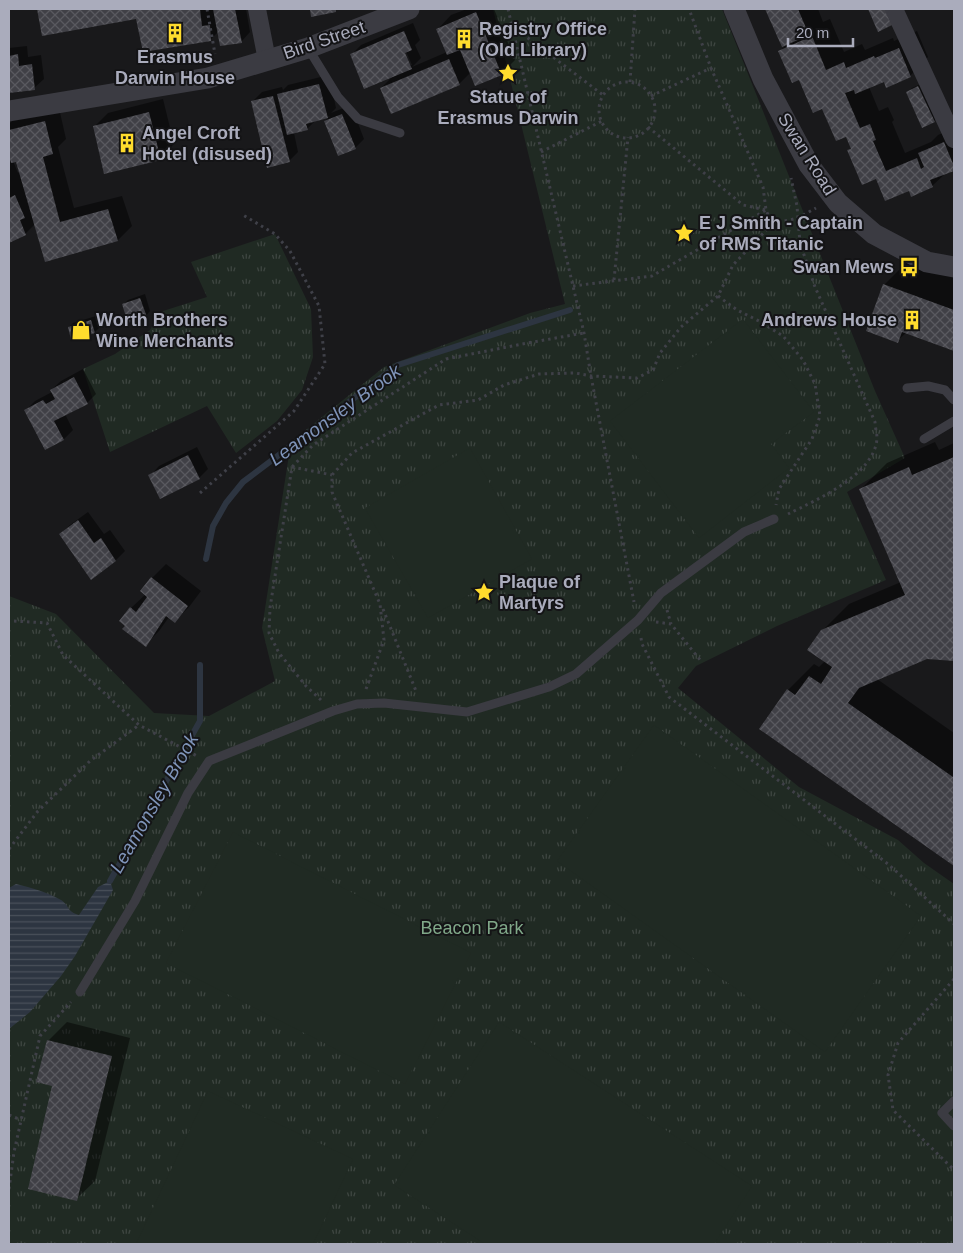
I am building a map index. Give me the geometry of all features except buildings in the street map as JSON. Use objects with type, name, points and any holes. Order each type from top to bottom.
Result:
[{"type":"street","points":[[257,9],[266,60]]},
{"type":"street","name":"Bird Street","points":[[9,111],[208,78],[308,48],[409,9]]},
{"type":"street","name":"Swan Road","points":[[734,9],[762,79],[809,165],[834,198],[874,234],[927,262],[954,267]]},
{"type":"street","points":[[894,9],[954,138]]},
{"type":"lane","points":[[308,48],[338,97],[358,119],[400,133]]},
{"type":"lane","points":[[907,388],[928,386],[945,390],[954,400]]},
{"type":"lane","points":[[924,439],[954,421]]},
{"type":"lane","points":[[80,992],[135,901],[188,793],[209,761],[333,711],[357,704],[384,703],[467,712],[550,687],[576,674],[638,620],[661,593],[744,532],[774,519]]},
{"type":"lane","points":[[954,1101],[942,1113],[954,1126]]},
{"type":"path","points":[[207,9],[218,74]]},
{"type":"path","points":[[508,9],[584,333],[642,644],[669,697],[888,864],[954,924]]},
{"type":"path","points":[[630,82],[635,9]]},
{"type":"path","points":[[689,9],[711,68],[763,187],[766,210],[772,224]]},
{"type":"path","points":[[512,26],[603,95]]},
{"type":"path","points":[[651,96],[711,68]]},
{"type":"path","points":[[630,82],[646,89],[651,96],[654,112],[648,127],[643,132],[628,138],[612,133],[606,128],[599,112],[603,95],[615,85],[630,82]]},
{"type":"path","points":[[541,152],[602,121]]},
{"type":"path","points":[[648,127],[743,205],[766,210]]},
{"type":"path","points":[[614,280],[628,138]]},
{"type":"path","points":[[718,296],[737,310],[760,321],[783,336],[804,360],[815,384],[820,416],[812,439],[779,489],[774,519],[786,515],[838,488],[861,470],[873,452],[877,438],[875,422],[815,287],[800,243],[798,218],[791,182],[792,173]]},
{"type":"path","points":[[422,707],[332,492],[332,475],[352,453],[439,405],[478,400],[504,385],[539,374],[575,373],[591,376],[637,378],[653,370],[660,353],[681,327],[718,296],[733,265],[772,224],[798,218],[834,198]]},
{"type":"path","points":[[573,286],[652,276],[766,210]]},
{"type":"path","points":[[200,493],[294,411],[325,364],[319,306],[290,251],[276,234],[243,215]]},
{"type":"path","points":[[333,711],[306,686],[279,653],[269,633],[270,608],[292,467],[313,444],[446,359],[584,333]]},
{"type":"path","points":[[292,467],[332,475]]},
{"type":"path","points":[[357,704],[369,684],[384,640],[380,604]]},
{"type":"path","points":[[638,620],[671,624],[701,661]]},
{"type":"path","points":[[14,621],[46,623],[63,655],[139,725],[196,756]]},
{"type":"path","points":[[9,849],[38,811],[90,761],[139,725]]},
{"type":"path","points":[[954,979],[898,1043],[888,1075],[893,1110],[954,1170]]},
{"type":"path","points":[[9,1189],[14,1152],[40,1036],[80,992]]},
{"type":"path","points":[[9,1115],[21,1120]]},
{"type":"green space","name":"Beacon Park","points":[[493,9],[722,9],[875,391],[905,458],[847,492],[886,580],[777,626],[696,666],[678,688],[799,787],[898,840],[924,863],[954,884],[954,1244],[9,1244],[9,596],[56,614],[154,713],[209,716],[275,681],[262,628],[291,442],[384,367],[530,313],[565,304]]},
{"type":"green space","points":[[275,234],[311,309],[313,357],[302,390],[277,421],[236,453],[207,406],[110,452],[83,369],[115,354],[150,330],[160,312],[207,297],[191,262]]},
{"type":"green space","points":[[743,319],[814,412],[771,444],[789,468],[699,538],[610,421]]},
{"type":"green space","points":[[470,448],[532,559],[428,618],[365,508]]},
{"type":"green space","points":[[654,725],[921,916],[825,1052],[557,861]]},
{"type":"green space","points":[[233,832],[471,953],[405,1084],[166,963]]},
{"type":"green space","points":[[499,1022],[752,1186],[714,1244],[485,1244],[394,1185]]},
{"type":"green space","points":[[208,1091],[353,1159],[313,1244],[136,1244]]},
{"type":"water","points":[[110,881],[113,890],[75,956],[61,976],[30,1012],[9,1029],[9,888],[16,884],[45,892],[64,902],[72,912],[79,915],[98,887]]},
{"type":"waterway","name":"Leamonsley Brook","points":[[206,559],[213,526],[226,503],[243,482],[398,365],[570,310]]},
{"type":"waterway","name":"Leamonsley Brook","points":[[110,881],[200,721],[200,665]]},
{"type":"place","name":"Erasmus Darwin House","points":[[175,33]]},
{"type":"place","name":"Registry Office (Old Library)","points":[[464,39]]},
{"type":"place","name":"Statue of Erasmus Darwin","points":[[508,73]]},
{"type":"place","name":"Angel Croft Hotel (disused)","points":[[127,143]]},
{"type":"place","name":"E J Smith - Captain of RMS Titanic","points":[[684,233]]},
{"type":"place","name":"Swan Mews","points":[[909,267]]},
{"type":"place","name":"Andrews House","points":[[912,320]]},
{"type":"place","name":"Worth Brothers Wine Merchants","points":[[81,330]]},
{"type":"place","name":"Plaque of Martyrs","points":[[484,592]]}]
